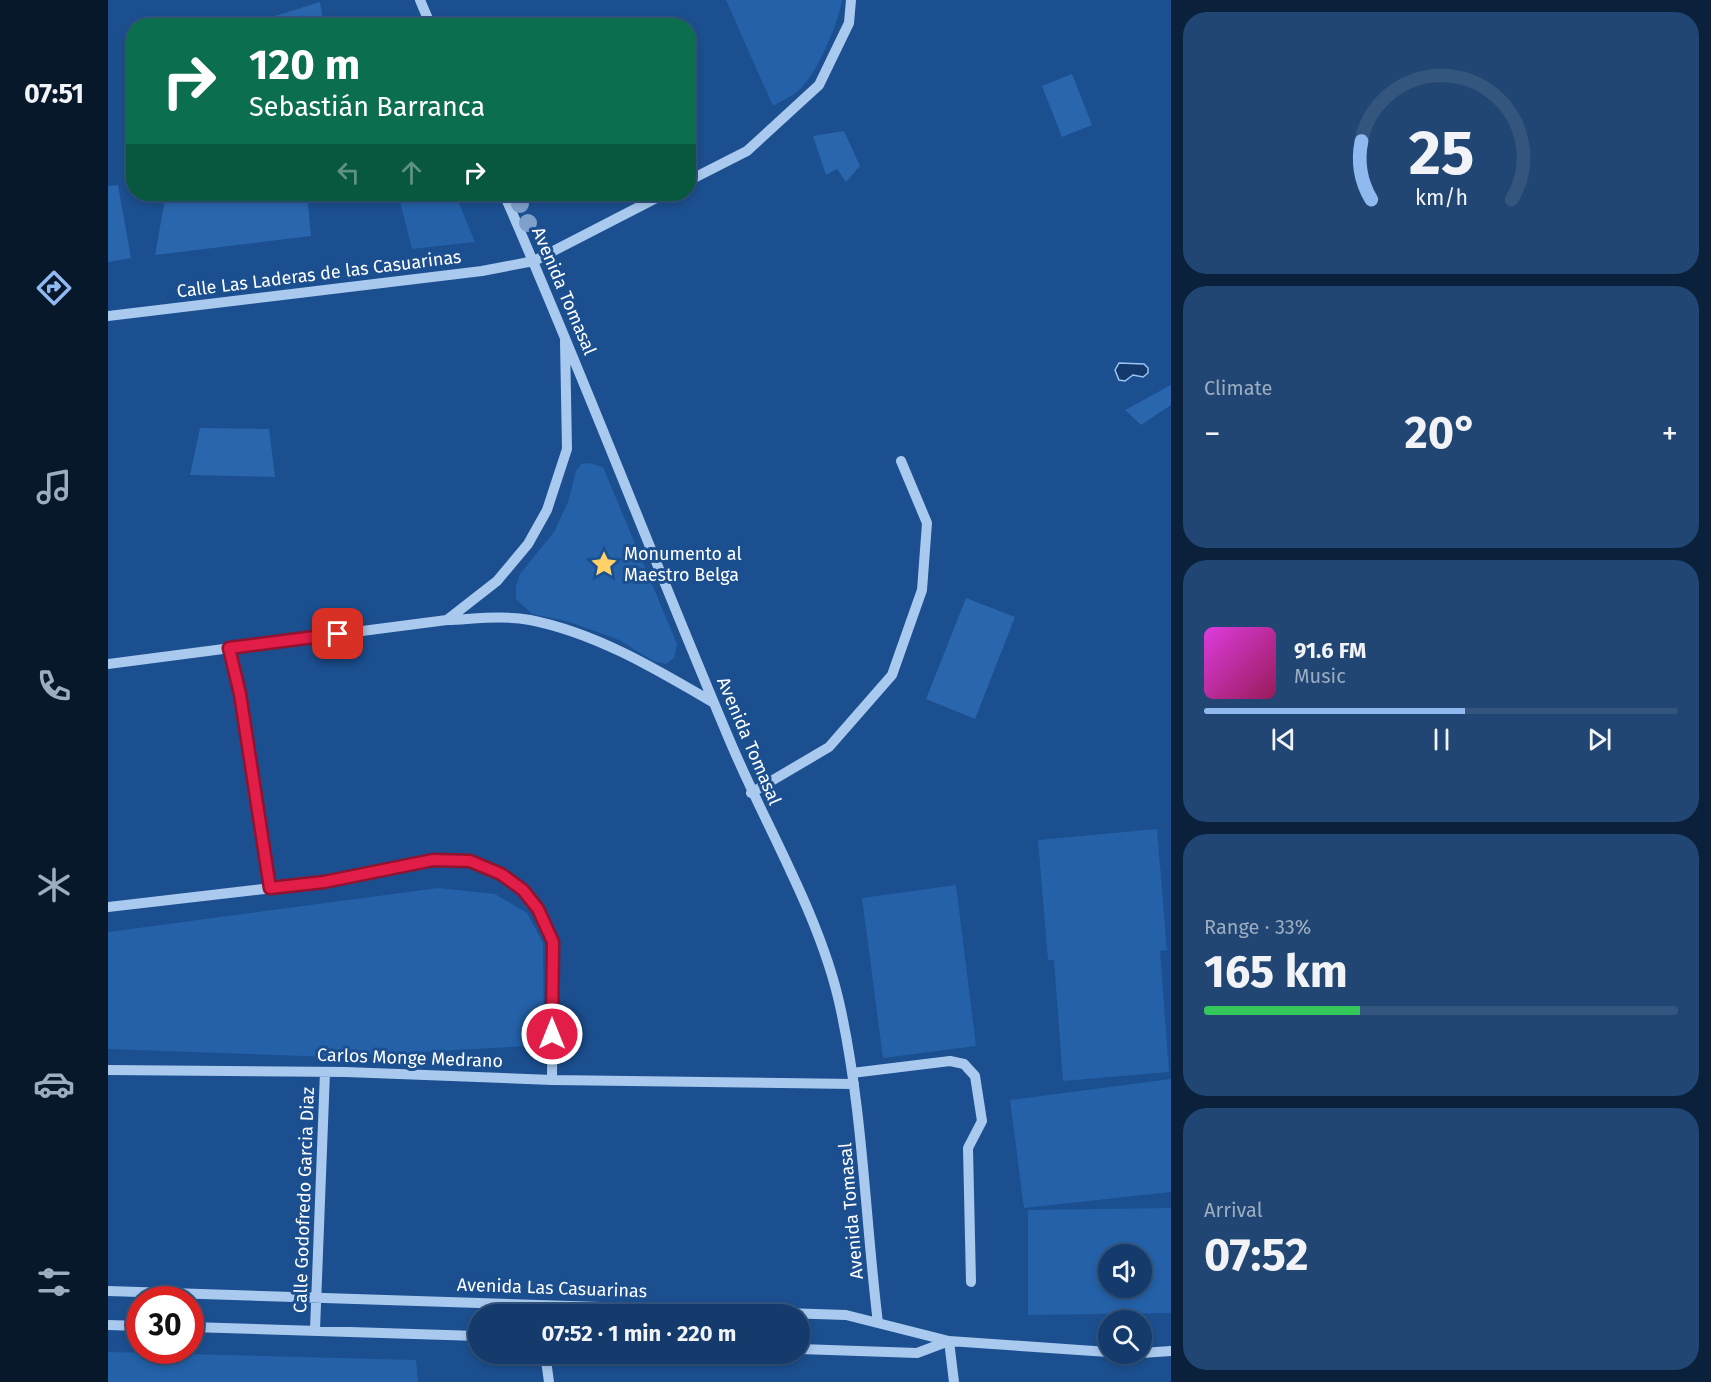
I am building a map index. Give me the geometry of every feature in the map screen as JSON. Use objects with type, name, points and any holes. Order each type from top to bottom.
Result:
[{"type":"street","points":[[420,0],[428,18]]},
{"type":"street","points":[[696,177],[747,151],[819,86],[849,23],[851,0]]},
{"type":"street","name":"Avenida Tomasal","points":[[507,201],[565,332],[751,793],[811,917],[840,1004],[853,1078],[878,1323]]},
{"type":"street","name":"Calle Las Laderas de las Casuarinas","points":[[108,316],[482,271],[534,261],[650,201]]},
{"type":"street","points":[[447,620],[497,581],[528,544],[547,510],[567,449],[565,332]]},
{"type":"street","points":[[751,793],[829,747],[892,675],[922,590],[927,523],[901,461]]},
{"type":"street","points":[[108,664],[447,620],[491,618],[529,620],[582,635],[664,674],[714,703]]},
{"type":"street","points":[[229,648],[240,694],[270,888]]},
{"type":"street","points":[[108,907],[324,882],[433,860],[470,861],[501,874],[523,890],[538,909],[553,942],[552,1080]]},
{"type":"street","name":"Carlos Monge Medrano","points":[[108,1070],[326,1072],[552,1080],[853,1078],[950,1061],[964,1064],[975,1076],[982,1121],[968,1148],[971,1282]]},
{"type":"street","name":"Calle Godofredo Garcia Diaz","points":[[315,1330],[326,1072]]},
{"type":"street","name":"Avenida Las Casuarinas","points":[[108,1291],[317,1297],[468,1305]]},
{"type":"street","name":"Avenida Las Casuarinas","points":[[810,1314],[846,1315],[949,1341]]},
{"type":"street","points":[[108,1325],[126,1326]]},
{"type":"street","points":[[204,1327],[468,1336]]},
{"type":"street","points":[[810,1349],[917,1353],[949,1341],[1098,1351]]},
{"type":"street","points":[[949,1341],[954,1382]]},
{"type":"street","points":[[1152,1352],[1171,1351]]},
{"type":"street","points":[[547,1364],[549,1382]]},
{"type":"shaded area","points":[[726,0],[842,0],[831,35],[812,73],[795,93],[773,106]]},
{"type":"shaded area","points":[[400,201],[458,201],[475,242],[412,249]]},
{"type":"shaded area","points":[[1119,363],[1144,364],[1148,368],[1148,373],[1143,377],[1133,375],[1125,381],[1119,380],[1115,370]]},
{"type":"shaded area","points":[[590,463],[603,467],[677,644],[674,658],[666,664],[653,661],[619,640],[566,621],[532,614],[516,599],[516,586],[520,574],[554,532],[568,502],[576,471],[581,464]]},
{"type":"shaded area","points":[[1157,829],[1167,950],[1160,951],[1169,1072],[1063,1081],[1054,960],[1048,960],[1038,840]]},
{"type":"shaded area","points":[[956,885],[976,1046],[883,1058],[862,898]]},
{"type":"shaded area","points":[[438,888],[495,894],[527,913],[543,943],[544,1045],[332,1057],[108,1049],[108,932]]},
{"type":"shaded area","points":[[1171,1079],[1171,1192],[1024,1208],[1010,1100]]},
{"type":"shaded area","points":[[1171,1208],[1171,1313],[1152,1313],[1152,1310],[1098,1310],[1098,1314],[1028,1315],[1028,1210]]},
{"type":"shaded area","points":[[108,1352],[126,1352],[126,1364],[204,1364],[204,1354],[416,1360],[418,1382],[108,1382]]},
{"type":"building","points":[[320,2],[323,18],[269,18]]},
{"type":"building","points":[[1072,74],[1092,125],[1062,137],[1042,86]]},
{"type":"building","points":[[844,131],[860,166],[846,182],[837,169],[826,175],[813,136]]},
{"type":"building","points":[[118,185],[131,258],[108,262],[108,186]]},
{"type":"building","points":[[165,201],[308,201],[311,236],[155,255]]},
{"type":"building","points":[[1171,385],[1171,405],[1141,425],[1125,410]]},
{"type":"building","points":[[200,428],[269,429],[275,477],[190,475]]},
{"type":"building","points":[[966,598],[1015,617],[975,719],[926,699]]},
{"type":"place","name":"Monumento al Maestro Belga","points":[[604,564]]},
{"type":"route","points":[[338,634],[229,648],[240,694],[270,888],[324,882],[433,860],[470,861],[501,874],[523,890],[538,909],[553,942],[552,1034]]}]
